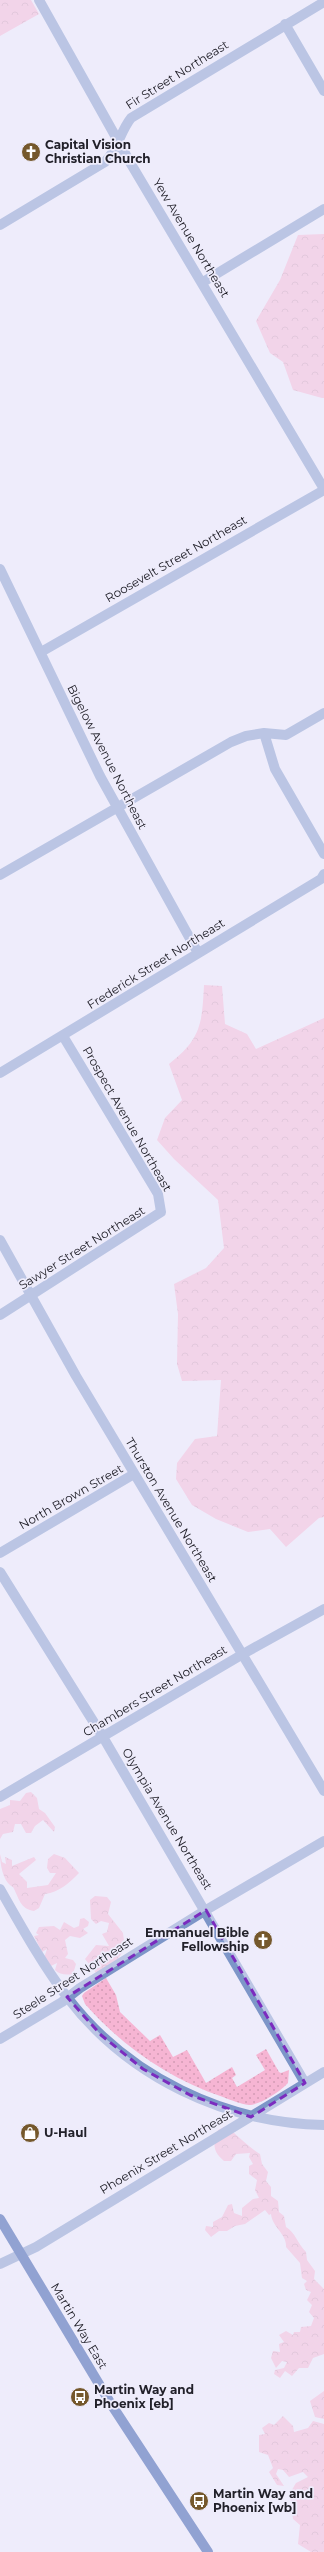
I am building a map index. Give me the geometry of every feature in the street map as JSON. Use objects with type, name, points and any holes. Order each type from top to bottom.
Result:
[{"type":"main road","name":"Martin Way East","points":[[0,2219],[111,2404],[208,2552]]},
{"type":"street","name":"Yew Avenue Northeast","points":[[39,0],[119,140],[324,489]]},
{"type":"street","name":"Fir Street Northeast","points":[[0,225],[105,162],[115,152],[130,118],[324,2]]},
{"type":"street","points":[[285,24],[324,91]]},
{"type":"street","points":[[203,282],[324,209]]},
{"type":"street","name":"Roosevelt Street Northeast","points":[[41,652],[324,489]]},
{"type":"street","name":"Bigelow Avenue Northeast","points":[[0,569],[116,807],[198,953]]},
{"type":"street","points":[[0,875],[231,742],[246,736],[264,733],[286,735],[324,713]]},
{"type":"street","points":[[264,733],[275,769],[324,854]]},
{"type":"street","name":"Frederick Street Northeast","points":[[0,1073],[320,879],[324,874]]},
{"type":"street","name":"Prospect Avenue Northeast","points":[[63,1036],[158,1194],[161,1207],[158,1216]]},
{"type":"street","name":"Sawyer Street Northeast","points":[[0,1315],[158,1216]]},
{"type":"street","name":"Thurston Avenue Northeast","points":[[0,1240],[134,1474],[324,1791]]},
{"type":"street","name":"North Brown Street","points":[[0,1553],[134,1474]]},
{"type":"street","name":"Olympia Avenue Northeast","points":[[0,1572],[103,1737],[206,1910],[305,2083]]},
{"type":"street","name":"Chambers Street Northeast","points":[[0,1797],[243,1654],[324,1609]]},
{"type":"street","name":"Steele Street Northeast","points":[[0,2039],[62,2002],[67,1997],[206,1910],[324,1841]]},
{"type":"street","points":[[0,1889],[67,1997],[101,2035],[143,2068],[190,2095],[251,2117],[289,2123],[324,2125]]},
{"type":"street","name":"Phoenix Street Northeast","points":[[0,2264],[21,2254],[324,2072]]},
{"type":"highlighted area","points":[[206,1910],[305,2083],[251,2117],[190,2095],[143,2069],[101,2035],[67,1997]]},
{"type":"green space","points":[[0,0],[31,0],[39,14],[0,36]]},
{"type":"green space","points":[[324,234],[324,398],[322,398],[293,390],[283,362],[270,353],[256,321],[280,280],[298,235]]},
{"type":"green space","points":[[204,985],[222,986],[225,1024],[247,1034],[256,1049],[324,1018],[324,1517],[319,1518],[286,1547],[270,1529],[248,1532],[216,1519],[192,1505],[176,1479],[177,1463],[195,1439],[217,1436],[221,1380],[182,1381],[177,1364],[178,1314],[174,1284],[206,1268],[224,1248],[218,1200],[174,1159],[157,1140],[165,1118],[182,1100],[169,1064],[188,1047],[198,1030],[202,1010]]},
{"type":"green space","points":[[31,1792],[37,1798],[39,1809],[45,1813],[55,1827],[54,1832],[43,1820],[35,1826],[31,1833],[26,1833],[21,1824],[15,1824],[13,1832],[3,1834],[0,1839],[0,1809],[10,1805],[10,1800],[20,1801],[26,1793]]},
{"type":"green space","points":[[0,1854],[2,1862],[6,1864],[5,1857],[12,1860],[12,1866],[34,1857],[36,1860],[19,1874],[27,1882],[27,1888],[48,1885],[56,1873],[50,1873],[47,1868],[48,1859],[54,1854],[65,1858],[79,1873],[68,1884],[60,1889],[45,1894],[39,1908],[34,1911],[29,1910],[23,1905],[13,1887],[4,1877],[1,1868]]},
{"type":"green space","points":[[95,1896],[107,1897],[111,1902],[108,1914],[123,1933],[125,1949],[116,1961],[96,1973],[85,1959],[96,1945],[109,1946],[102,1934],[107,1932],[109,1923],[101,1921],[96,1924],[91,1919],[90,1900]]},
{"type":"green space","points":[[84,1918],[89,1922],[88,1926],[83,1929],[88,1933],[80,1938],[70,1936],[65,1940],[68,1954],[65,1958],[73,1960],[76,1964],[73,1974],[61,1974],[55,1970],[57,1963],[51,1966],[44,1958],[47,1949],[42,1952],[34,1936],[39,1935],[36,1933],[39,1927],[54,1926],[60,1930],[64,1922],[74,1928],[79,1926],[80,1919]]},
{"type":"green space","points":[[106,1978],[116,1995],[120,2012],[150,2041],[160,2035],[173,2057],[187,2050],[206,2083],[232,2067],[236,2075],[232,2078],[237,2087],[265,2070],[256,2055],[266,2049],[279,2072],[281,2073],[289,2070],[288,2083],[270,2097],[259,2103],[249,2105],[242,2104],[203,2090],[165,2071],[148,2060],[115,2034],[85,2004],[82,1996],[84,1993]]},
{"type":"green space","points":[[226,2126],[260,2154],[262,2164],[268,2172],[266,2181],[271,2187],[271,2196],[278,2201],[279,2212],[284,2216],[286,2227],[292,2232],[306,2252],[307,2260],[315,2271],[314,2279],[324,2289],[324,2354],[313,2358],[308,2368],[299,2368],[292,2376],[285,2371],[280,2378],[274,2374],[275,2370],[284,2368],[287,2362],[282,2361],[276,2368],[271,2358],[273,2351],[280,2352],[279,2344],[284,2342],[279,2335],[286,2331],[293,2335],[294,2332],[300,2332],[301,2327],[311,2326],[314,2318],[309,2312],[312,2305],[307,2300],[311,2292],[306,2290],[304,2284],[307,2281],[302,2278],[300,2263],[286,2247],[286,2242],[274,2223],[271,2214],[269,2215],[265,2210],[245,2224],[235,2226],[227,2231],[219,2231],[211,2237],[205,2230],[206,2226],[213,2227],[213,2222],[222,2217],[228,2205],[232,2204],[234,2213],[242,2216],[242,2208],[253,2199],[259,2198],[255,2190],[257,2180],[249,2174],[249,2166],[253,2164],[249,2157],[250,2153],[236,2154],[231,2161],[224,2161],[217,2154],[215,2139],[218,2130]]},
{"type":"green space","points":[[324,2391],[324,2419],[315,2417],[310,2401]]},
{"type":"green space","points":[[283,2416],[293,2426],[294,2432],[308,2428],[313,2421],[324,2424],[324,2552],[311,2552],[298,2544],[300,2525],[293,2519],[290,2493],[296,2483],[308,2477],[303,2472],[289,2477],[283,2470],[278,2469],[276,2474],[284,2486],[277,2485],[269,2472],[273,2468],[268,2455],[259,2452],[259,2435],[265,2434],[262,2428],[269,2423],[274,2425]]},
{"type":"place","name":"Capital Vision Christian Church","points":[[31,152]]},
{"type":"place","name":"Emmanuel Bible Fellowship","points":[[263,1940]]},
{"type":"place","name":"U-Haul","points":[[30,2133]]},
{"type":"place","name":"Martin Way and Phoenix [eb]","points":[[80,2397]]},
{"type":"place","name":"Martin Way and Phoenix [wb]","points":[[199,2501]]}]
